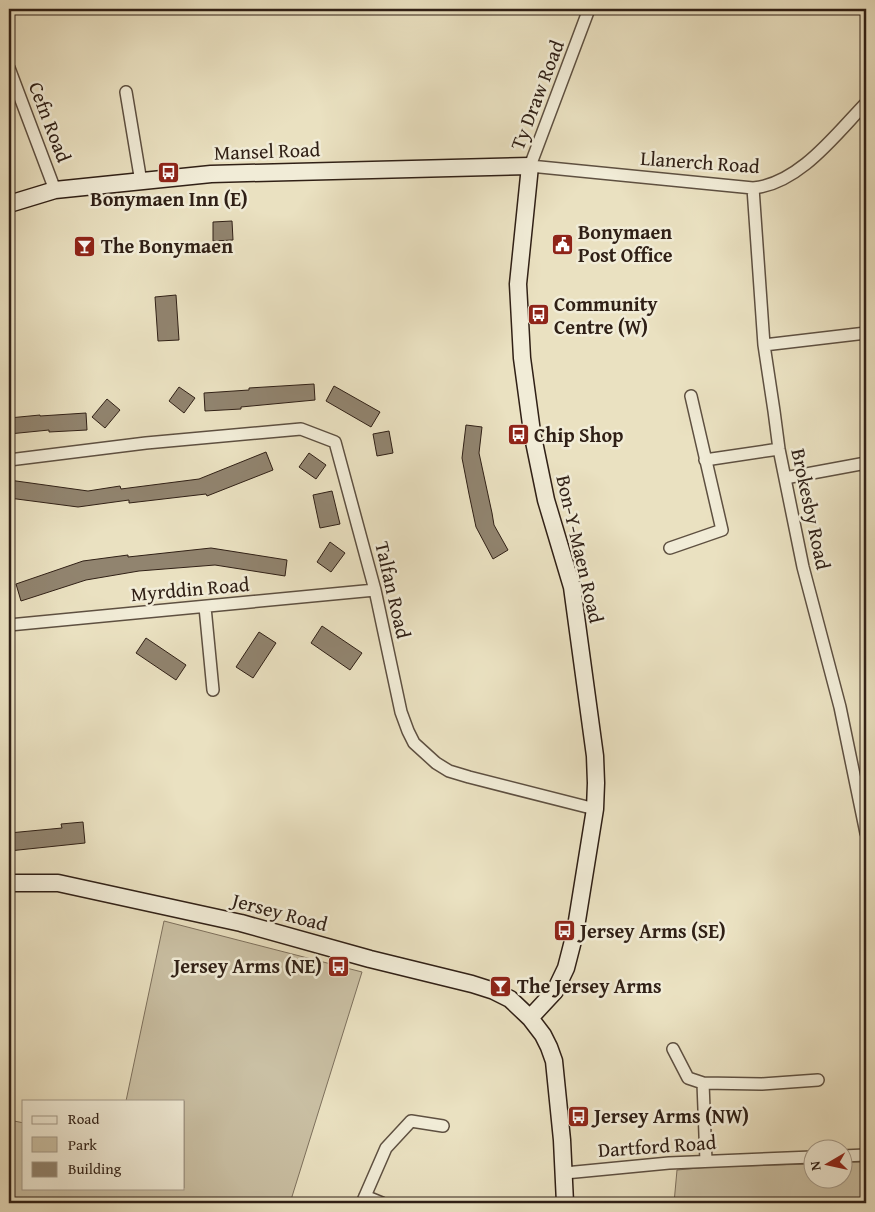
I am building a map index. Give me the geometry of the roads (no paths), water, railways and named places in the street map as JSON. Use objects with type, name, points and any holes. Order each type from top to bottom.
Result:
[{"type":"street","name":"Ty Draw Road","points":[[530,166],[589,9]]},
{"type":"street","name":"Cefn Road","points":[[9,68],[55,190]]},
{"type":"street","points":[[126,92],[141,182]]},
{"type":"street","name":"Llanerch Road","points":[[530,166],[754,188],[766,186],[796,172],[866,104]]},
{"type":"street","name":"Mansel Road","points":[[9,204],[55,190],[211,174],[530,166]]},
{"type":"street","name":"Bon-Y-Maen Road","points":[[530,166],[518,284],[522,358],[532,432],[546,500],[572,587],[595,756],[596,783],[595,810],[575,933],[566,968],[554,992],[530,1018]]},
{"type":"street","name":"Brokesby Road","points":[[754,188],[764,345],[779,449],[803,567],[840,706],[866,833]]},
{"type":"street","points":[[764,345],[866,333]]},
{"type":"street","points":[[670,548],[722,530],[691,396]]},
{"type":"street","name":"Talfan Road","points":[[9,460],[146,443],[301,429],[335,442],[375,590],[401,712],[414,743],[436,763],[449,771],[595,810]]},
{"type":"street","points":[[705,460],[779,449]]},
{"type":"street","points":[[785,478],[866,463]]},
{"type":"street","name":"Myrddin Road","points":[[9,625],[375,590]]},
{"type":"street","points":[[204,607],[213,690]]},
{"type":"street","name":"Jersey Road","points":[[9,883],[58,884],[241,923],[370,959],[472,984],[510,999],[530,1018],[543,1035],[550,1047],[554,1061],[558,1086],[565,1173],[565,1203]]},
{"type":"street","points":[[673,1049],[688,1078],[703,1083],[762,1084],[818,1080]]},
{"type":"street","points":[[703,1083],[706,1161]]},
{"type":"street","points":[[382,1203],[363,1199],[386,1148],[412,1121],[443,1126]]},
{"type":"street","points":[[852,1156],[866,1155]]},
{"type":"street","name":"Dartford Road","points":[[565,1173],[669,1162],[802,1157]]},
{"type":"place","name":"Bonymaen Inn (E)","points":[[169,173]]},
{"type":"place","name":"Bonymaen Post Office","points":[[562,244]]},
{"type":"place","name":"The Bonymaen","points":[[85,246]]},
{"type":"place","name":"Community Centre (W)","points":[[538,315]]},
{"type":"place","name":"Chip Shop","points":[[518,435]]},
{"type":"place","name":"Jersey Arms (SE)","points":[[564,931]]},
{"type":"place","name":"Jersey Arms (NE)","points":[[338,966]]},
{"type":"place","name":"The Jersey Arms","points":[[501,986]]},
{"type":"place","name":"Jersey Arms (NW)","points":[[578,1116]]}]
